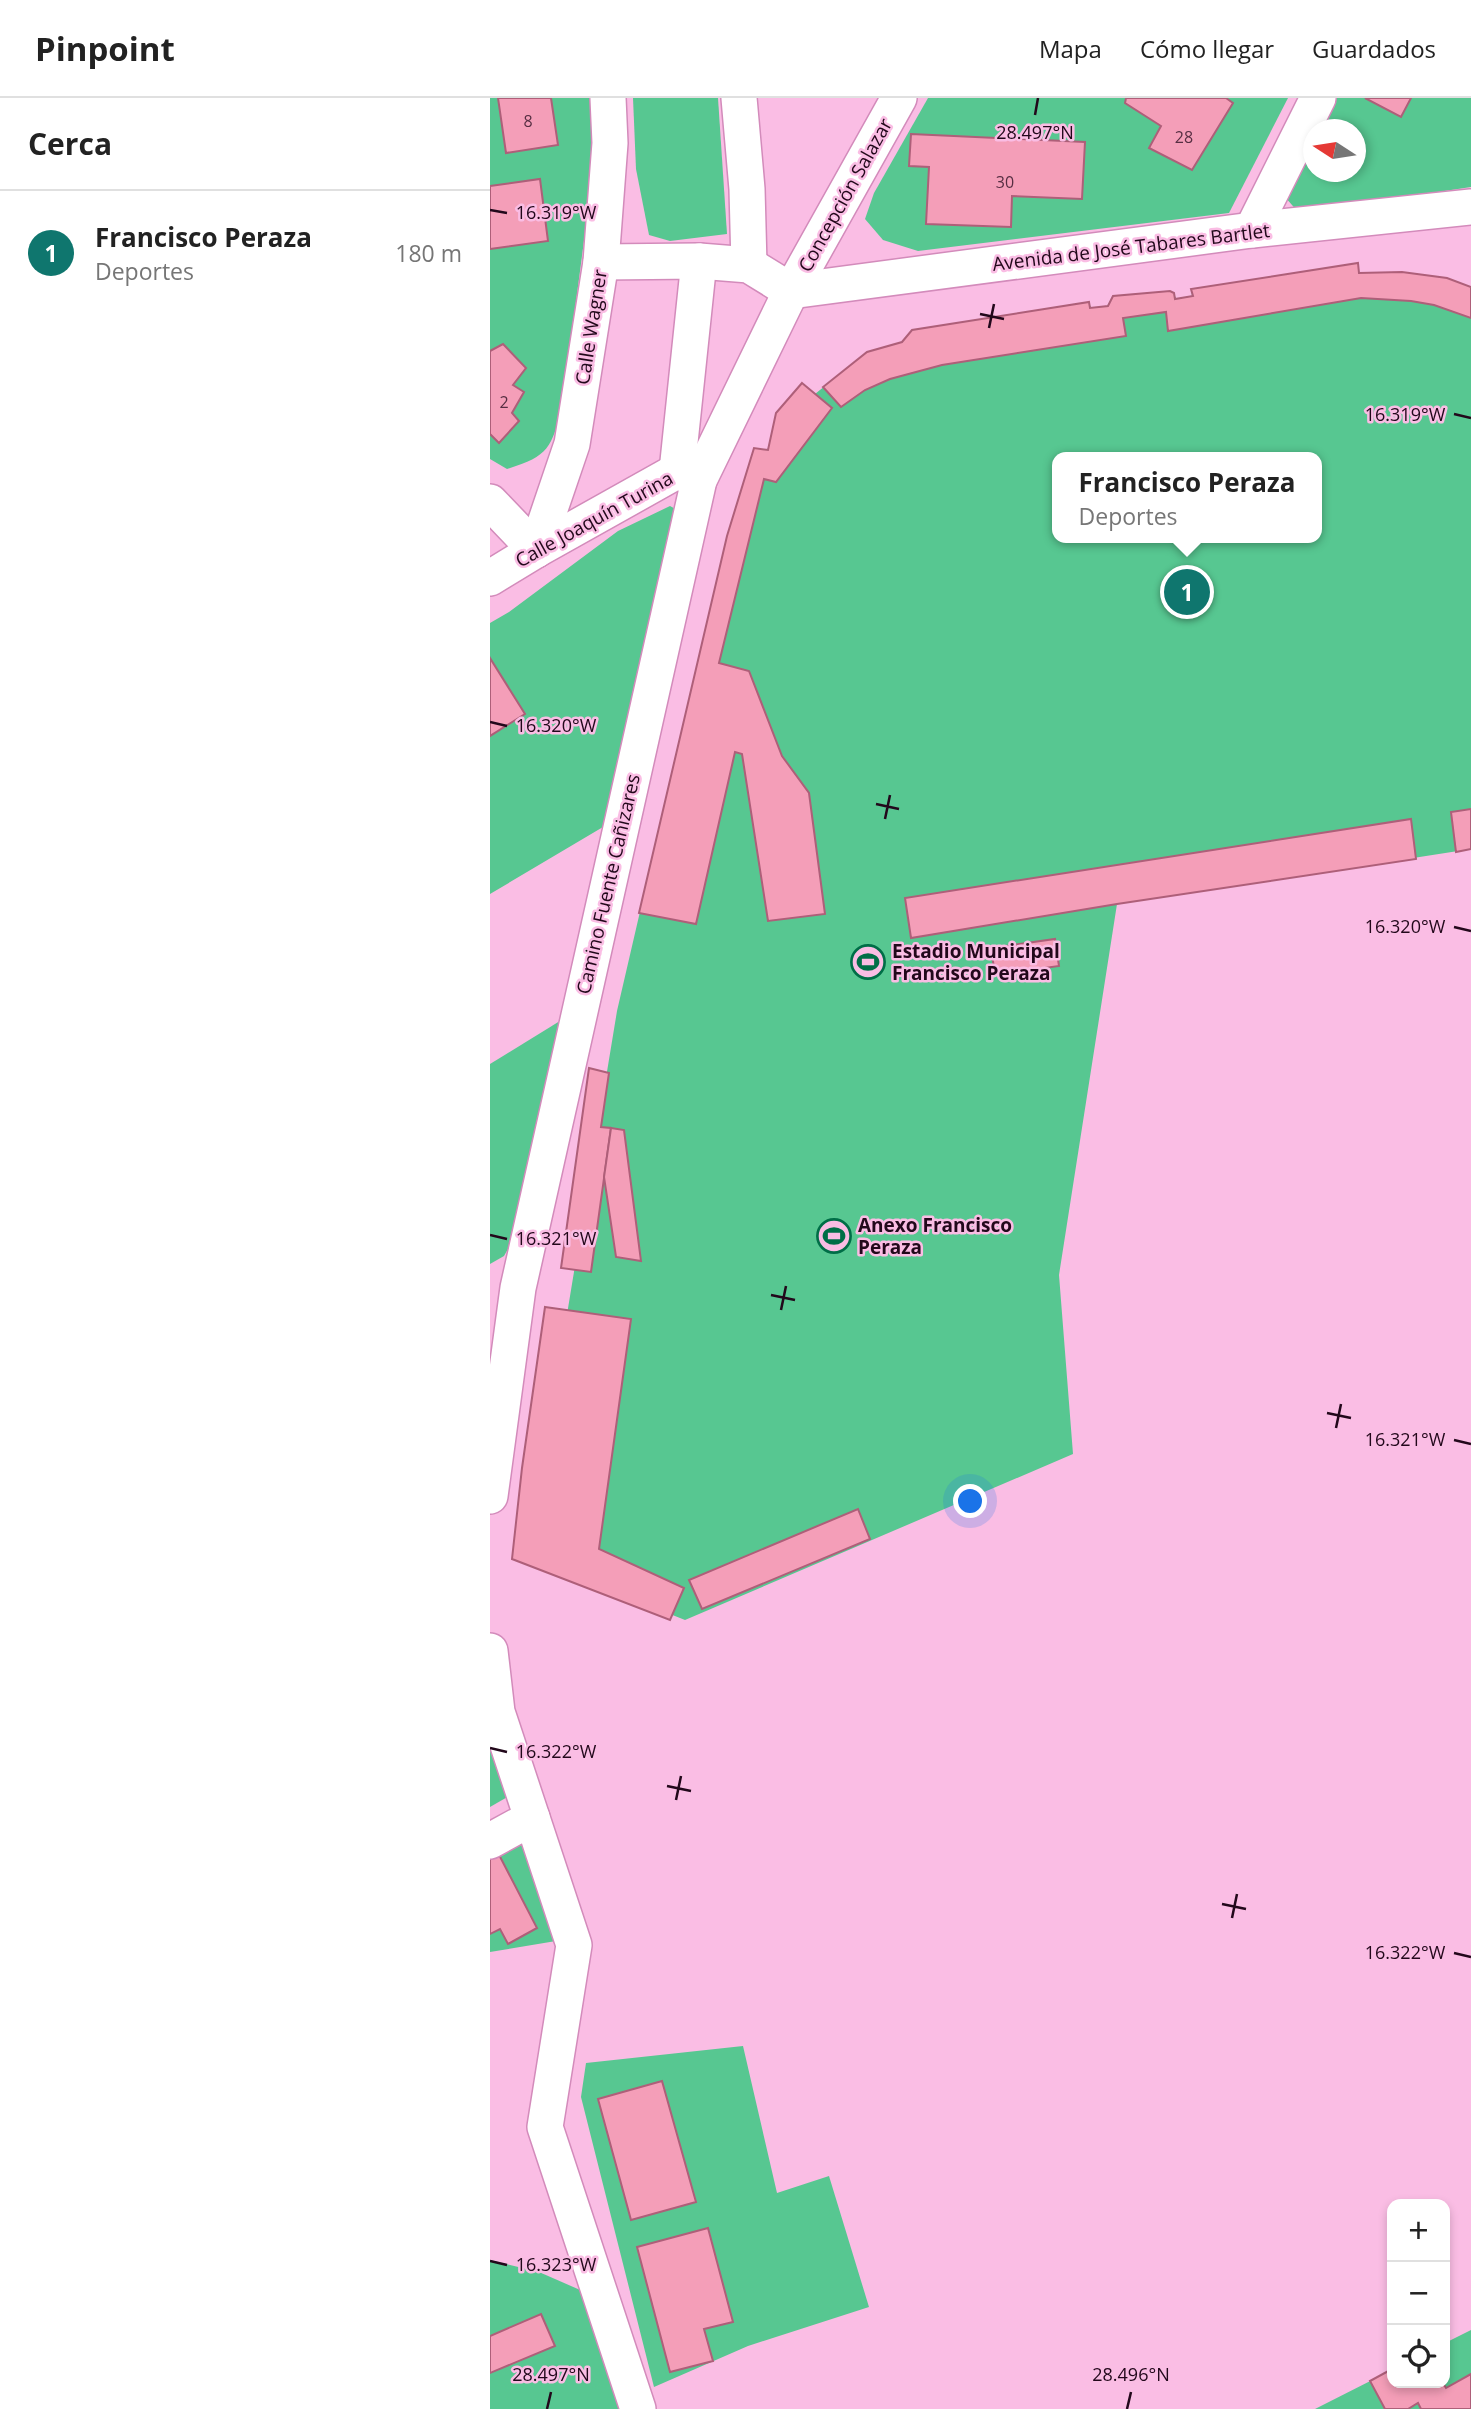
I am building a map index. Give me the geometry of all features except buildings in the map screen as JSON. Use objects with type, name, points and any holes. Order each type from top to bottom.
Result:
[{"type":"street","name":"Calle Wagner","points":[[536,550],[572,444],[601,262],[610,143],[608,98]]},
{"type":"street","points":[[739,98],[747,189],[749,265]]},
{"type":"street","name":"Concepción Salazar","points":[[791,291],[899,98]]},
{"type":"street","points":[[1252,230],[1318,98]]},
{"type":"street","name":"Avenida de José Tabares Bartlet","points":[[791,291],[1252,230],[1471,207]]},
{"type":"street","points":[[601,262],[699,261],[749,265],[791,291]]},
{"type":"street","points":[[688,476],[699,261]]},
{"type":"street","name":"Camino Fuente Cañizares","points":[[490,1496],[504,1296],[688,476],[791,291]]},
{"type":"street","name":"Calle Joaquín Turina","points":[[490,578],[536,550],[688,476]]},
{"type":"street","points":[[490,502],[536,550]]},
{"type":"street","points":[[490,1651],[497,1712],[574,1945],[545,2127],[638,2409]]},
{"type":"street","points":[[490,1840],[532,1818]]},
{"type":"green space","points":[[490,98],[591,98],[595,157],[562,408],[546,449],[532,460],[507,469],[490,459]]},
{"type":"green space","points":[[633,98],[718,98],[727,234],[670,241],[649,235],[636,169]]},
{"type":"green space","points":[[928,98],[1288,98],[1229,213],[918,251],[883,240],[865,219],[874,193]]},
{"type":"green space","points":[[1337,98],[1471,98],[1471,187],[1299,213],[1285,197],[1303,162],[1303,182],[1366,182],[1366,119],[1325,119]]},
{"type":"green space","name":"Estadio Municipal Francisco Peraza","points":[[1358,263],[1359,273],[1416,274],[1471,287],[1471,849],[1117,904],[1059,1275],[1073,1454],[685,1620],[527,1557],[617,1011],[727,536],[754,448],[768,450],[776,413],[802,383],[815,394],[867,352],[902,342],[912,330],[1089,302],[1091,308],[1107,306],[1113,296],[1170,291],[1176,299],[1192,296],[1191,289]]},
{"type":"green space","points":[[670,506],[681,512],[603,827],[490,894],[490,623],[509,612],[618,531]]},
{"type":"green space","points":[[568,1016],[517,1233],[504,1256],[490,1264],[490,1064]]},
{"type":"green space","points":[[490,1735],[516,1792],[490,1807]]},
{"type":"green space","points":[[524,1827],[562,1940],[490,1952],[490,1847]]},
{"type":"green space","points":[[743,2046],[777,2193],[829,2176],[869,2307],[748,2346],[654,2387],[581,2097],[586,2063]]},
{"type":"green space","points":[[490,2260],[539,2272],[587,2293],[623,2409],[490,2409]]},
{"type":"green space","points":[[1471,2330],[1471,2409],[1315,2409],[1387,2373],[1387,2388],[1450,2388],[1450,2340]]},
{"type":"place","name":"Francisco Peraza","points":[[1187,592]]},
{"type":"place","name":"Estadio Municipal Francisco Peraza","points":[[868,962]]},
{"type":"place","name":"Anexo Francisco Peraza","points":[[834,1236]]}]
